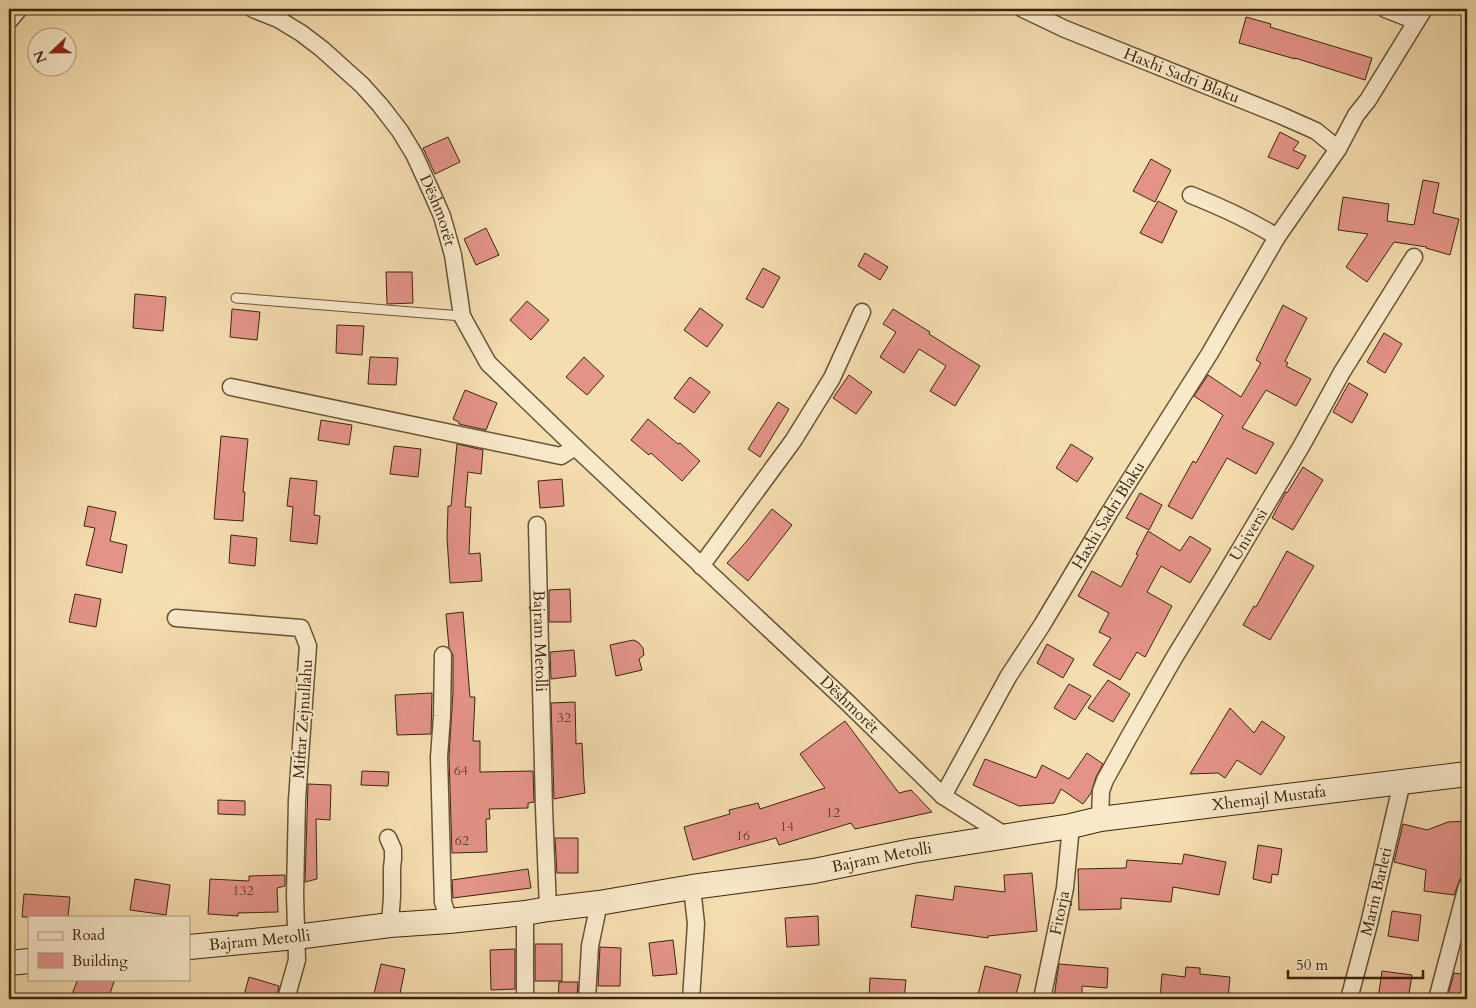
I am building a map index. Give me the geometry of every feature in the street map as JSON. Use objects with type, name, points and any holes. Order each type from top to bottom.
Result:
[{"type":"main road","name":"Xhemajl Mustafa","points":[[1071,826],[1100,819],[1467,774]]},
{"type":"main road","name":"Bajram Metolli","points":[[190,947],[296,937],[390,925],[525,913],[548,908],[599,903],[692,887],[814,871],[912,851],[1071,826]]},
{"type":"main road","points":[[9,963],[28,961]]},
{"type":"street","points":[[9,21],[19,9]]},
{"type":"street","name":"Dëshmorët","points":[[253,9],[278,18],[322,49],[362,85],[400,131],[421,169],[442,216],[453,255],[462,316],[488,363],[848,703],[943,796],[1006,836]]},
{"type":"street","name":"Haxhi Sadri Blaku","points":[[1023,9],[1065,29],[1280,115],[1316,131],[1338,149]]},
{"type":"street","name":"Haxhi Sadri Blaku","points":[[943,796],[1008,677],[1042,625],[1108,513],[1210,353],[1277,237],[1338,149],[1356,115],[1368,100],[1420,15],[1385,9]]},
{"type":"street","points":[[1191,196],[1223,208],[1256,224],[1277,237]]},
{"type":"street","name":"Universi","points":[[1100,819],[1101,791],[1105,780],[1130,735],[1174,658],[1297,454],[1342,372],[1414,257]]},
{"type":"street","points":[[701,566],[793,441],[832,378],[862,312]]},
{"type":"street","points":[[231,387],[561,456],[575,447]]},
{"type":"street","name":"Bajram Metolli","points":[[537,525],[548,908]]},
{"type":"street","name":"Miftar Zejnullahu","points":[[176,618],[301,628],[308,646],[297,800],[296,937]]},
{"type":"street","points":[[443,656],[439,757],[443,902],[449,921]]},
{"type":"street","name":"Marin Barleti","points":[[1349,999],[1369,924],[1402,782]]},
{"type":"street","name":"Fitorja","points":[[1042,999],[1065,888],[1071,826]]},
{"type":"street","points":[[388,838],[393,849],[390,925]]},
{"type":"street","points":[[1437,999],[1467,886]]},
{"type":"street","points":[[691,999],[696,924],[692,887]]},
{"type":"street","points":[[586,999],[590,946],[599,903]]},
{"type":"street","points":[[525,913],[525,999]]},
{"type":"street","points":[[286,999],[296,960],[296,937]]},
{"type":"lane","points":[[236,298],[462,316]]},
{"type":"building","points":[[1246,17],[1271,24],[1270,27],[1372,58],[1365,80],[1239,43]]},
{"type":"building","points":[[1280,132],[1299,142],[1293,150],[1306,156],[1298,169],[1268,157]]},
{"type":"building","points":[[448,137],[460,162],[435,174],[423,148]]},
{"type":"building","points":[[1151,159],[1171,170],[1155,202],[1133,191]]},
{"type":"building","points":[[1423,180],[1439,183],[1433,213],[1459,219],[1450,255],[1427,247],[1394,242],[1367,282],[1346,267],[1368,234],[1338,230],[1343,197],[1389,204],[1387,221],[1414,225]]},
{"type":"building","points":[[1158,201],[1177,211],[1162,243],[1140,233]]},
{"type":"building","points":[[486,228],[499,255],[476,265],[464,239]]},
{"type":"building","points":[[865,253],[888,267],[880,280],[858,266]]},
{"type":"building","points":[[763,268],[780,277],[763,308],[746,299]]},
{"type":"building","points":[[386,272],[412,272],[413,303],[387,304]]},
{"type":"building","points":[[135,294],[166,297],[163,331],[133,328]]},
{"type":"building","points":[[527,301],[549,320],[531,340],[510,320]]},
{"type":"building","points":[[1283,305],[1307,318],[1285,361],[1288,363],[1286,366],[1311,379],[1296,406],[1266,390],[1242,428],[1274,443],[1256,474],[1227,458],[1192,519],[1168,506],[1193,461],[1196,463],[1223,415],[1194,396],[1208,375],[1241,397],[1261,363],[1256,360]]},
{"type":"building","points":[[700,308],[723,325],[707,347],[684,330]]},
{"type":"building","points":[[232,309],[260,312],[257,340],[230,337]]},
{"type":"building","points":[[893,309],[980,366],[955,406],[930,391],[946,366],[919,349],[904,373],[880,357],[896,332],[883,324]]},
{"type":"building","points":[[337,325],[364,326],[362,355],[336,353]]},
{"type":"building","points":[[1384,333],[1402,344],[1385,373],[1367,362]]},
{"type":"building","points":[[370,357],[398,358],[396,385],[368,384]]},
{"type":"building","points":[[584,357],[604,376],[587,395],[566,377]]},
{"type":"building","points":[[849,375],[872,392],[856,414],[833,398]]},
{"type":"building","points":[[690,377],[710,392],[694,413],[674,398]]},
{"type":"building","points":[[1349,383],[1368,394],[1352,423],[1333,412]]},
{"type":"building","points":[[465,390],[497,403],[486,430],[459,424],[459,422],[453,419]]},
{"type":"building","points":[[778,402],[789,409],[760,457],[748,449]]},
{"type":"building","points":[[648,419],[700,461],[682,481],[651,453],[649,455],[631,440]]},
{"type":"building","points":[[321,420],[352,425],[349,445],[318,440]]},
{"type":"building","points":[[221,436],[248,439],[243,492],[245,492],[243,521],[214,519]]},
{"type":"building","points":[[457,444],[483,450],[481,474],[468,472],[465,507],[471,507],[469,554],[480,553],[482,581],[450,583],[447,538],[448,506],[451,506]]},
{"type":"building","points":[[1071,444],[1093,458],[1077,482],[1056,468]]},
{"type":"building","points":[[394,446],[421,449],[418,477],[390,474]]},
{"type":"building","points":[[1303,467],[1323,480],[1293,530],[1272,518],[1286,492]]},
{"type":"building","points":[[290,478],[317,481],[314,515],[320,516],[317,544],[290,541],[293,507],[287,506]]},
{"type":"building","points":[[562,479],[564,506],[540,508],[538,481]]},
{"type":"building","points":[[1140,493],[1162,505],[1149,530],[1126,518]]},
{"type":"building","points":[[88,506],[116,512],[110,541],[127,545],[122,573],[86,565],[95,528],[84,526]]},
{"type":"building","points":[[772,509],[792,525],[748,581],[727,563]]},
{"type":"building","points":[[1148,531],[1180,551],[1190,536],[1211,549],[1190,583],[1161,566],[1147,592],[1172,606],[1145,657],[1137,652],[1120,680],[1093,665],[1111,638],[1099,632],[1109,613],[1078,596],[1092,571],[1121,587]]},
{"type":"building","points":[[231,535],[257,538],[255,566],[229,563]]},
{"type":"building","points":[[1287,551],[1314,566],[1270,640],[1243,625],[1254,606],[1256,607]]},
{"type":"building","points":[[570,589],[571,622],[549,622],[549,590]]},
{"type":"building","points":[[75,594],[101,599],[96,627],[69,622]]},
{"type":"building","points":[[463,612],[470,697],[475,697],[473,741],[480,741],[480,772],[533,771],[534,802],[528,803],[528,808],[489,809],[490,819],[486,819],[487,852],[452,853],[449,757],[453,655],[449,648],[446,614]]},
{"type":"building","points":[[633,640],[638,642],[643,648],[644,655],[639,659],[642,670],[616,676],[610,645]]},
{"type":"building","points":[[1047,644],[1074,659],[1063,678],[1037,663]]},
{"type":"building","points":[[574,650],[576,676],[551,679],[550,652]]},
{"type":"building","points":[[1108,680],[1130,694],[1113,722],[1088,708]]},
{"type":"building","points":[[1069,684],[1091,696],[1075,720],[1054,708]]},
{"type":"building","points":[[432,693],[431,734],[397,735],[395,695]]},
{"type":"building","points":[[575,702],[576,744],[582,743],[585,793],[554,799],[551,703]]},
{"type":"building","points":[[1230,708],[1254,733],[1262,721],[1285,737],[1261,775],[1237,760],[1225,778],[1218,773],[1190,774]]},
{"type":"building","points":[[845,721],[899,793],[911,790],[932,812],[855,829],[851,823],[779,845],[776,838],[693,860],[684,827],[730,814],[729,810],[758,803],[760,809],[825,788],[800,754]]},
{"type":"building","points":[[1087,753],[1103,764],[1091,793],[1083,804],[1061,789],[1054,803],[1019,806],[973,785],[985,759],[1036,778],[1042,765],[1069,779]]},
{"type":"building","points":[[362,771],[389,772],[388,786],[361,785]]},
{"type":"building","points":[[308,784],[331,785],[330,820],[316,819],[317,879],[305,882]]},
{"type":"building","points":[[218,800],[245,801],[245,815],[218,814]]},
{"type":"building","points":[[1467,821],[1467,876],[1460,879],[1454,895],[1424,891],[1426,870],[1394,862],[1403,824],[1427,830],[1448,822]]},
{"type":"building","points":[[555,838],[578,838],[578,873],[557,873]]},
{"type":"building","points":[[1258,845],[1282,849],[1278,875],[1272,874],[1271,883],[1253,879]]},
{"type":"building","points":[[1184,854],[1226,862],[1219,895],[1173,887],[1171,902],[1121,898],[1121,909],[1079,910],[1078,869],[1126,868],[1127,860],[1182,864]]},
{"type":"building","points":[[528,869],[531,888],[453,898],[452,880]]},
{"type":"building","points":[[1032,873],[1037,931],[988,936],[988,938],[911,927],[916,895],[953,900],[955,886],[1005,892],[1004,875]]},
{"type":"building","points":[[285,875],[285,886],[277,888],[278,912],[238,913],[238,916],[208,914],[210,879],[249,881],[249,876]]},
{"type":"building","points":[[135,879],[170,885],[166,915],[130,910]]},
{"type":"building","points":[[24,894],[70,897],[68,916],[22,917]]},
{"type":"building","points":[[1392,911],[1421,915],[1418,941],[1388,936]]},
{"type":"building","points":[[818,916],[819,945],[787,947],[785,918]]},
{"type":"building","points":[[673,940],[677,974],[653,976],[649,943]]},
{"type":"building","points":[[535,944],[562,944],[562,981],[535,981]]},
{"type":"building","points":[[600,947],[621,948],[620,986],[598,986]]},
{"type":"building","points":[[515,949],[515,989],[491,990],[490,950]]},
{"type":"building","points":[[381,964],[405,969],[399,999],[373,998]]},
{"type":"building","points":[[1059,964],[1108,968],[1107,988],[1082,986],[1082,999],[1054,999]]},
{"type":"building","points":[[985,966],[1021,975],[1015,999],[977,999]]},
{"type":"building","points":[[1186,967],[1200,968],[1200,974],[1230,977],[1228,998],[1183,996],[1183,999],[1160,999],[1162,974],[1185,977]]},
{"type":"building","points":[[1382,971],[1412,975],[1408,999],[1378,999]]},
{"type":"building","points":[[1454,973],[1467,975],[1467,999],[1447,999]]},
{"type":"building","points":[[249,977],[279,986],[276,999],[243,999]]},
{"type":"building","points":[[870,978],[906,980],[904,999],[869,999]]},
{"type":"building","points":[[78,980],[115,980],[108,999],[70,999]]},
{"type":"building","points":[[559,982],[578,982],[577,999],[558,999]]}]
